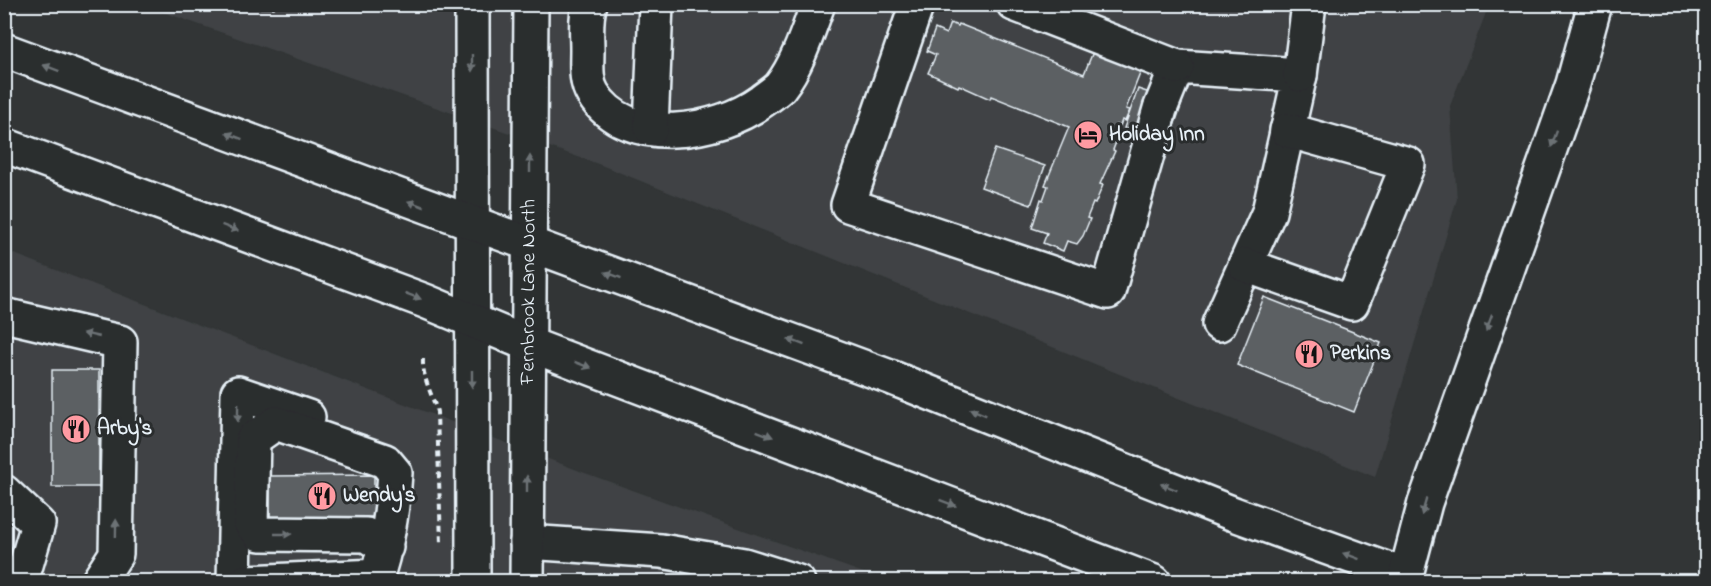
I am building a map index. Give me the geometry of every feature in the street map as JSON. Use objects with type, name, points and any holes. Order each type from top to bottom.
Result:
[{"type":"main road","points":[[472,4],[473,582]]},
{"type":"main road","name":"Fernbrook Lane North","points":[[527,582],[531,4]]},
{"type":"main road","points":[[590,4],[587,76],[593,94],[610,114],[630,124],[677,130],[708,127],[738,117],[779,88],[800,51],[818,4]]},
{"type":"main road","points":[[651,128],[656,4]]},
{"type":"main road","points":[[917,4],[848,205],[1108,292],[1160,109],[1178,67]]},
{"type":"main road","points":[[1014,4],[1178,67],[1300,75]]},
{"type":"main road","points":[[1219,324],[1269,212],[1300,75],[1309,4]]},
{"type":"main road","points":[[4,50],[890,377],[1234,514],[1408,580],[1425,503],[1574,84],[1595,4]]},
{"type":"main road","points":[[1245,265],[1352,303],[1408,164],[1287,130]]},
{"type":"main road","points":[[4,145],[1154,582]]},
{"type":"main road","points":[[4,315],[120,342],[116,554],[98,582]]},
{"type":"main road","points":[[234,582],[238,393],[406,451],[406,522],[386,547]]},
{"type":"main road","points":[[245,582],[376,576],[386,547],[393,509],[395,473],[385,461],[276,423],[253,439],[251,524],[260,534],[366,535],[386,547]]},
{"type":"main road","points":[[4,492],[38,524],[21,582]]},
{"type":"main road","points":[[527,542],[661,551],[744,565],[798,582]]},
{"type":"path","points":[[423,359],[422,374],[432,392],[437,412],[441,547]]},
{"type":"shaded area","points":[[143,5],[1489,5],[1450,106],[1457,199],[1375,477],[601,165]]},
{"type":"shaded area","points":[[4,250],[585,473],[886,581],[5,581]]},
{"type":"building","points":[[182,4],[274,4],[274,8],[182,7]]},
{"type":"building","name":"Holiday Inn","points":[[950,23],[958,26],[959,24],[1084,74],[1097,42],[1145,61],[1126,109],[1130,110],[1125,121],[1122,120],[1120,126],[1116,125],[1110,140],[1116,142],[1113,150],[1115,151],[1100,184],[1103,185],[1087,218],[1090,219],[1077,244],[1067,241],[1063,251],[1043,243],[1047,233],[1032,228],[1041,199],[1043,200],[1048,186],[1045,185],[1069,127],[991,96],[990,99],[959,85],[958,87],[928,73],[936,55],[927,51],[935,29],[946,34]]},
{"type":"building","points":[[1138,89],[1182,104],[1168,143],[1124,128]]},
{"type":"building","points":[[995,149],[1045,166],[1031,205],[981,187]]},
{"type":"building","name":"Perkins","points":[[1264,297],[1381,343],[1354,412],[1237,365]]},
{"type":"building","name":"Arby's","points":[[52,370],[99,370],[99,487],[52,487]]},
{"type":"building","name":"Wendy's","points":[[374,475],[374,517],[350,517],[350,523],[270,524],[270,476]]},
{"type":"place","name":"Holiday Inn","points":[[1088,135]]},
{"type":"place","name":"Perkins","points":[[1309,354]]},
{"type":"place","name":"Arby's","points":[[76,429]]},
{"type":"place","name":"Wendy's","points":[[322,496]]}]
